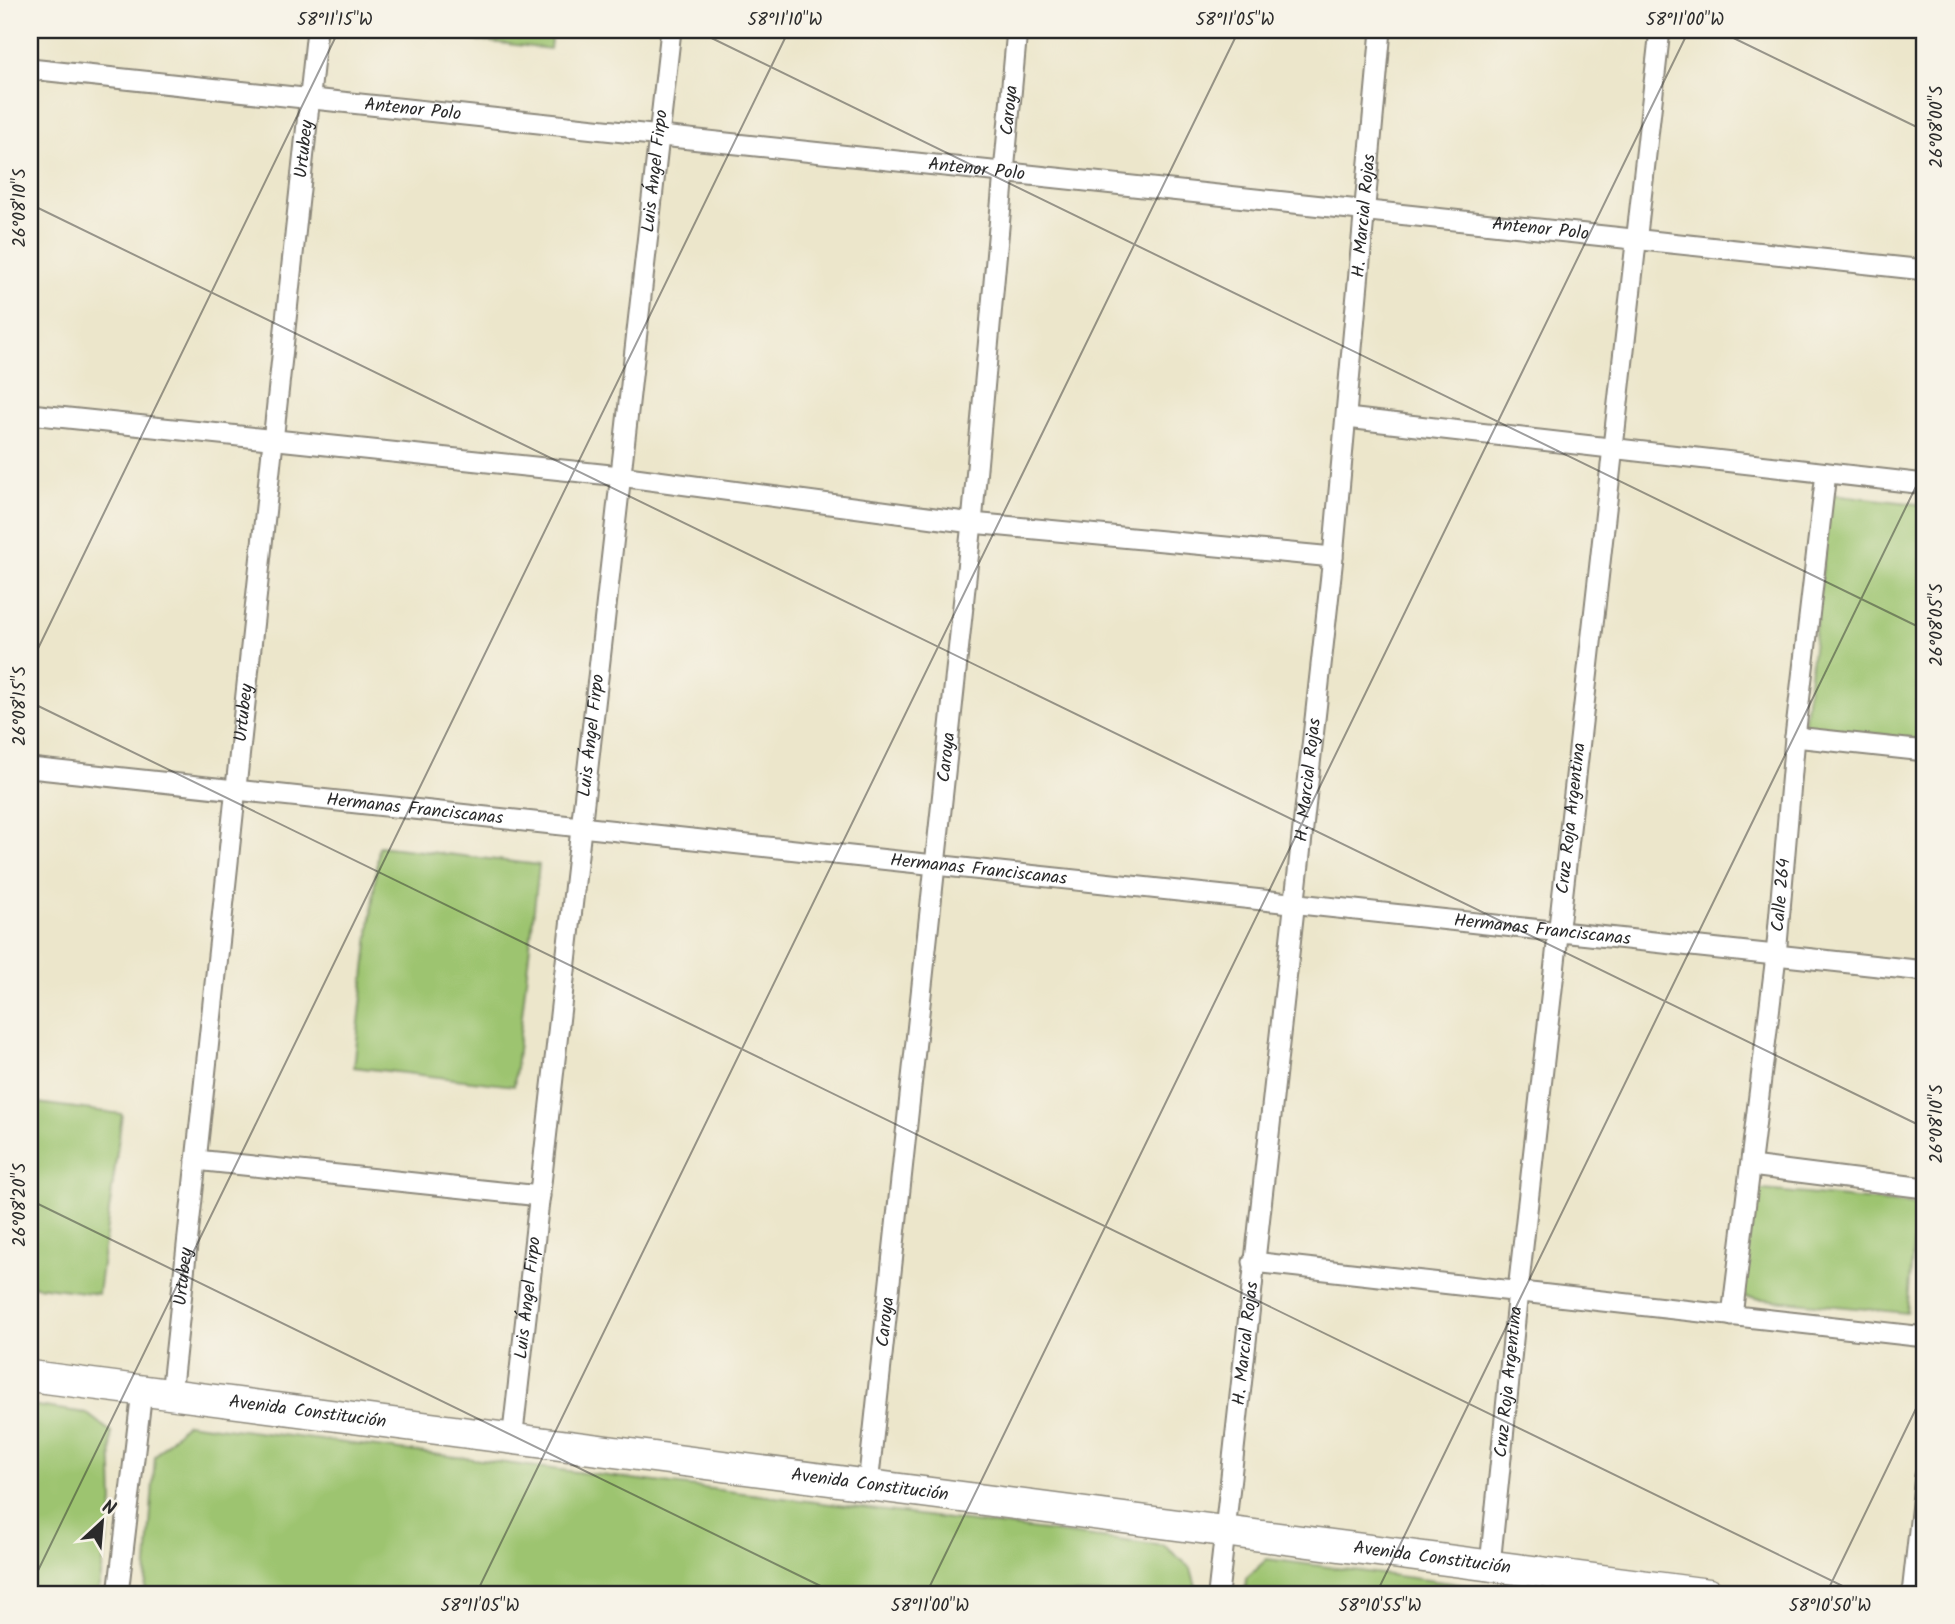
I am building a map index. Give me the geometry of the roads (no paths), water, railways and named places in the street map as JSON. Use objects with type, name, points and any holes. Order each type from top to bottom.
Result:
[{"type":"main road","name":"Avenida Constitución","points":[[30,1376],[512,1441],[1226,1530],[1709,1594]]},
{"type":"street","name":"Urtubey","points":[[118,1594],[157,1393],[196,1160],[317,30]]},
{"type":"street","name":"Luis Ángel Firpo","points":[[512,1441],[671,30]]},
{"type":"street","name":"Caroya","points":[[869,1485],[933,865],[972,523],[1017,30]]},
{"type":"street","name":"H. Marcial Rojas","points":[[1218,1594],[1333,557],[1367,212],[1381,30]]},
{"type":"street","name":"Cruz Roja Argentina","points":[[1490,1565],[1518,1290],[1660,30]]},
{"type":"street","name":"Antenor Polo","points":[[30,69],[1925,270]]},
{"type":"street","points":[[30,414],[621,475],[972,523],[1333,557]]},
{"type":"street","points":[[1347,418],[1925,484]]},
{"type":"street","name":"Calle 264","points":[[1732,1317],[1776,956],[1795,737],[1826,473]]},
{"type":"street","points":[[1795,737],[1925,751]]},
{"type":"street","name":"Hermanas Franciscanas","points":[[30,768],[1925,971]]},
{"type":"street","points":[[196,1160],[540,1196]]},
{"type":"street","points":[[1751,1166],[1925,1188]]},
{"type":"street","points":[[1253,1262],[1925,1337]]},
{"type":"street","points":[[1912,1594],[1925,1476]]}]
